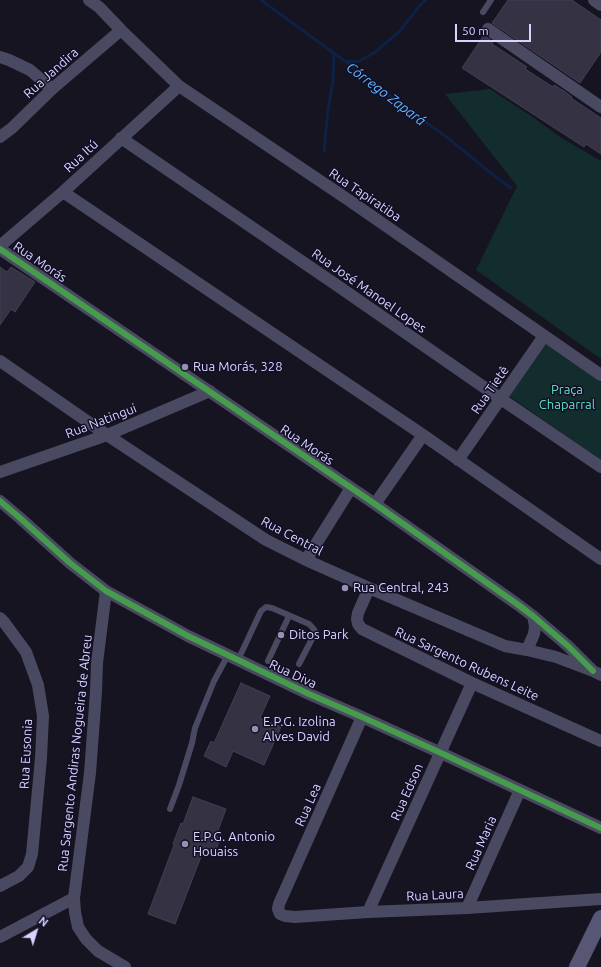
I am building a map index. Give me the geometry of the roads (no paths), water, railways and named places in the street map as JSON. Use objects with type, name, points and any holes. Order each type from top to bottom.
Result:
[{"type":"main road","points":[[577,967],[601,918]]},
{"type":"street","name":"Rua Tapiratiba","points":[[89,0],[179,86],[350,201],[601,375]]},
{"type":"street","points":[[594,0],[601,5]]},
{"type":"street","points":[[488,29],[601,107]]},
{"type":"street","name":"Rua Jandira","points":[[0,137],[12,128],[52,89],[121,30]]},
{"type":"street","points":[[0,57],[30,70],[52,89]]},
{"type":"street","name":"Rua Itú","points":[[0,247],[179,86]]},
{"type":"street","name":"Rua José Manoel Lopes","points":[[121,138],[601,467]]},
{"type":"street","points":[[62,192],[423,436],[601,559]]},
{"type":"street","name":"Rua Morás","points":[[0,247],[375,504],[533,616],[597,673]]},
{"type":"street","name":"Rua Tietê","points":[[458,460],[544,336]]},
{"type":"street","name":"Rua Central","points":[[0,361],[107,435],[266,540],[368,588],[505,646],[556,657],[597,673]]},
{"type":"street","name":"Rua Natingui","points":[[0,472],[107,435],[210,391]]},
{"type":"street","points":[[375,504],[423,436]]},
{"type":"street","points":[[306,560],[351,488]]},
{"type":"street","name":"Rua Diva","points":[[0,501],[70,563],[106,591],[188,636],[601,828]]},
{"type":"street","name":"Rua Sargento Rubens Leite","points":[[368,588],[358,612],[358,624],[362,629],[472,683],[601,741]]},
{"type":"street","name":"Rua Sargento Andiras Nogueira de Abreu","points":[[106,591],[97,663],[90,773],[74,898],[74,912],[78,927],[86,939],[98,951],[125,967]]},
{"type":"street","points":[[527,650],[534,634],[535,626],[533,616]]},
{"type":"street","name":"Rua Eusonia","points":[[0,618],[26,652],[38,685],[42,716],[42,758],[32,854],[28,867],[19,876],[0,886]]},
{"type":"street","name":"Rua Edson","points":[[368,912],[472,683]]},
{"type":"street","name":"Rua Lea","points":[[279,904],[362,717]]},
{"type":"street","name":"Rua Maria","points":[[467,908],[520,790]]},
{"type":"street","points":[[0,937],[74,898]]},
{"type":"street","name":"Rua Laura","points":[[279,904],[278,909],[280,914],[295,917],[601,899]]},
{"type":"lane","points":[[483,12],[491,0]]},
{"type":"lane","points":[[170,808],[180,785],[195,728],[214,681],[233,658],[261,611],[266,607],[272,608],[309,624],[315,631],[299,664]]},
{"type":"lane","points":[[268,661],[289,616]]},
{"type":"waterway","name":"Córrego Zapará","points":[[261,0],[448,138],[511,188]]},
{"type":"waterway","points":[[347,61],[357,62],[374,53],[399,32],[421,4],[426,0]]},
{"type":"waterway","points":[[324,151],[328,109],[333,82],[334,53]]},
{"type":"place","name":"Rua Morás, 328","points":[[185,367]]},
{"type":"place","name":"Rua Central, 243","points":[[345,588]]},
{"type":"place","name":"Ditos Park","points":[[281,635]]},
{"type":"place","name":"E.P.G. Izolina Alves David","points":[[255,729]]},
{"type":"place","name":"E.P.G. Antonio Houaiss","points":[[185,844]]},
{"type":"park label","name":"Praça Chaparral","points":[[567,398]]}]
